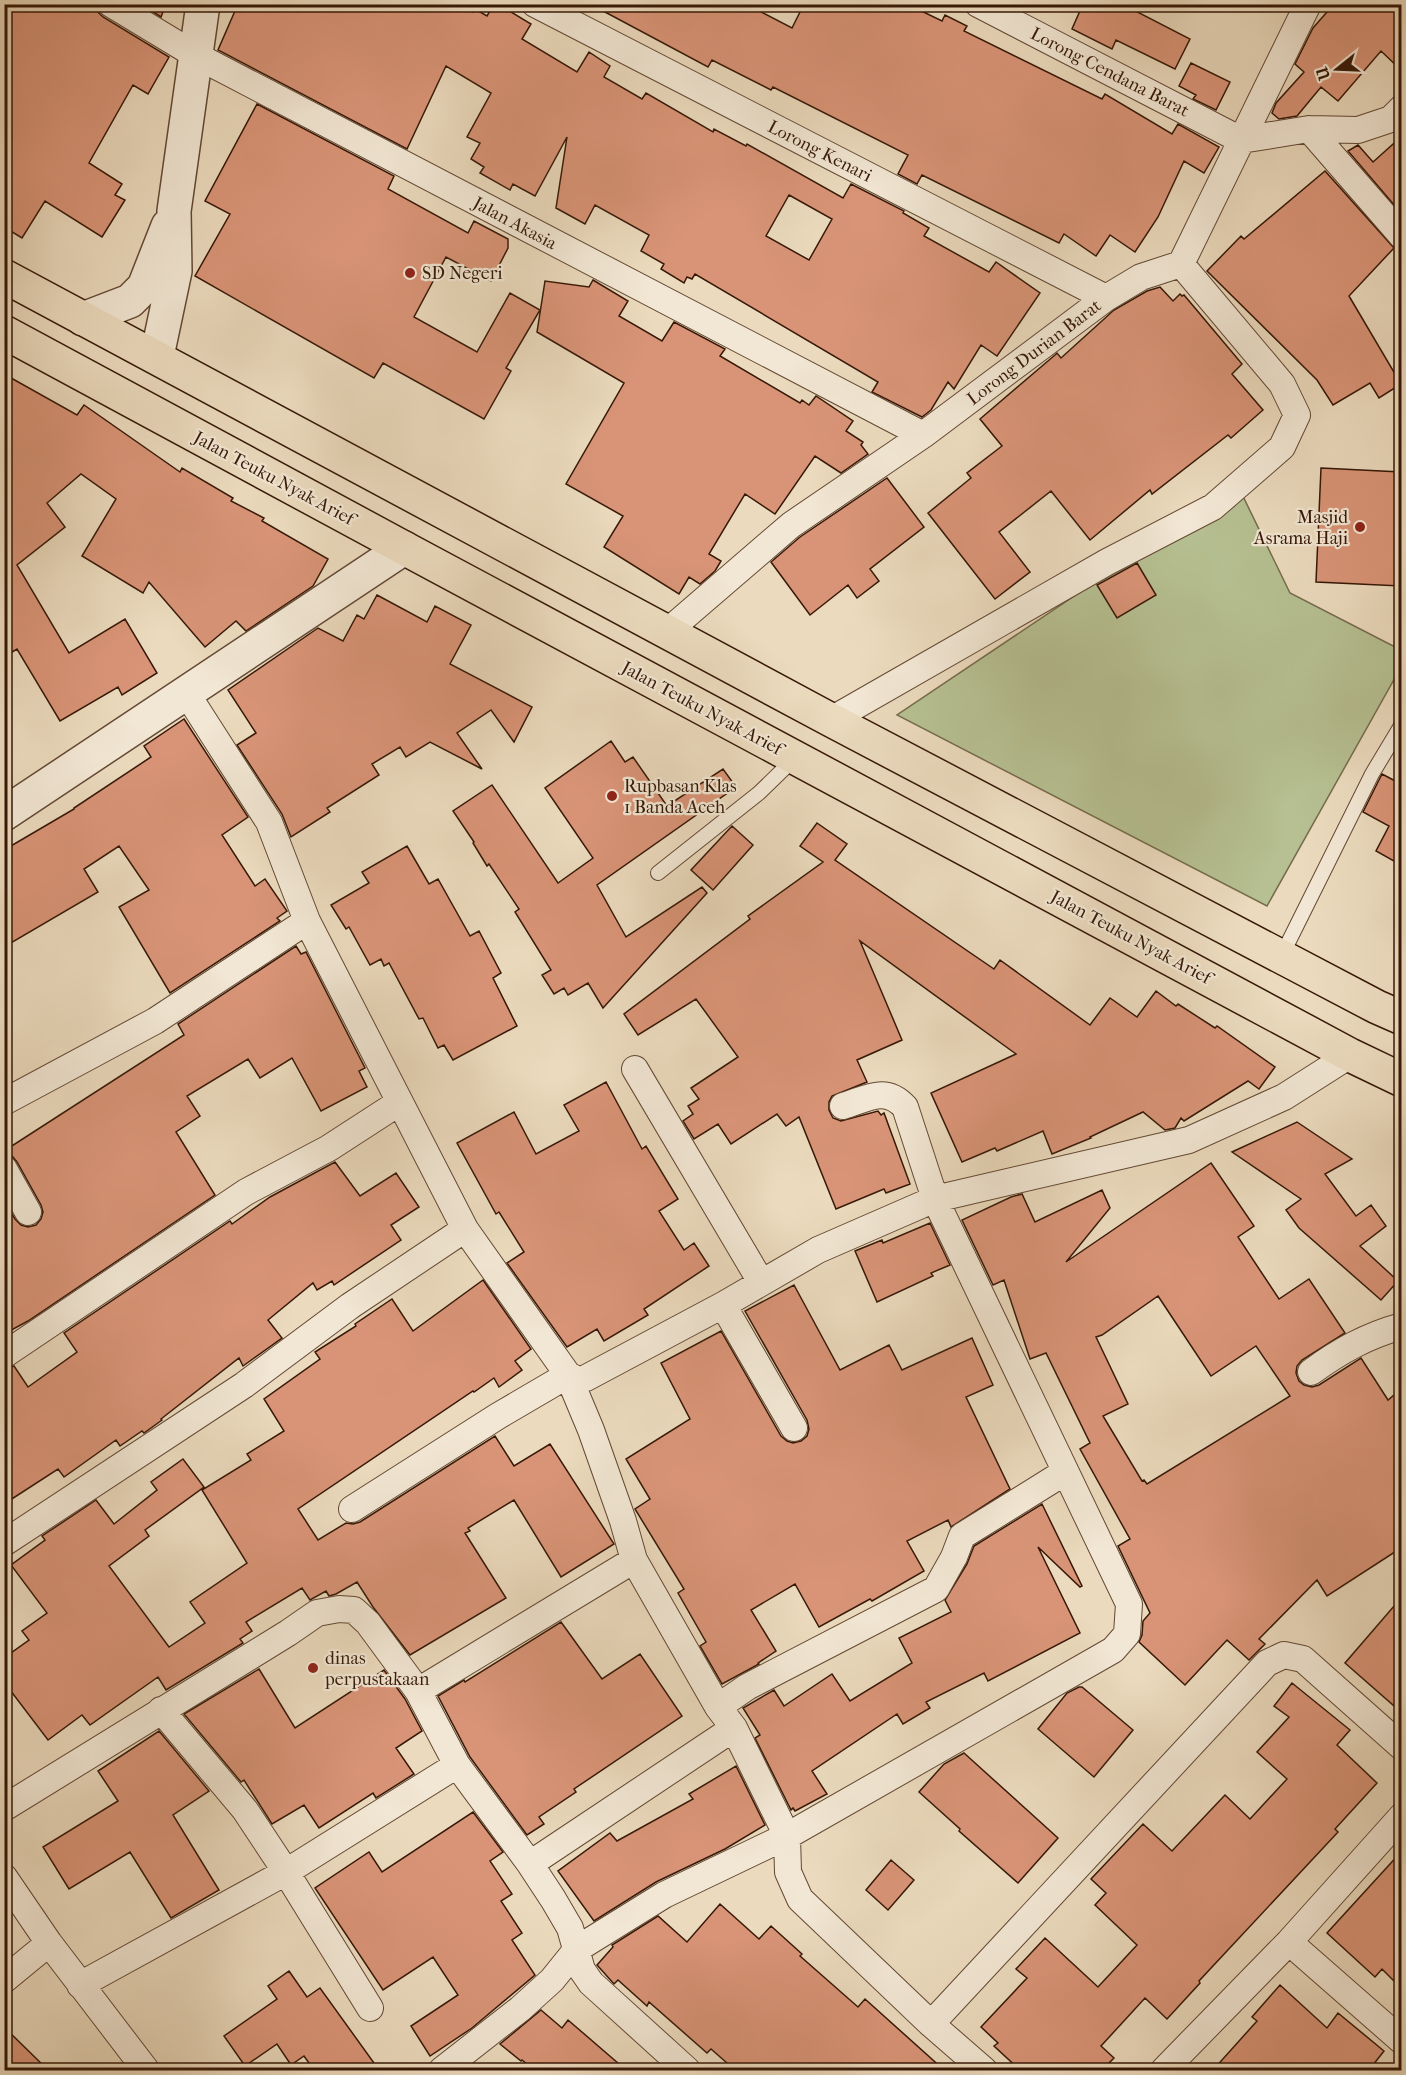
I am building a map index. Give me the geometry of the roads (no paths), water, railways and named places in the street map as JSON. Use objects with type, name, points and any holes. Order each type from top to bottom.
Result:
[{"type":"highway","points":[[4,276],[157,356],[831,720],[1401,1018]]},
{"type":"highway","name":"Jalan Teuku Nyak Arief","points":[[4,332],[795,758],[1350,1055],[1401,1080]]},
{"type":"street","name":"Jalan Akasia","points":[[111,4],[197,56],[923,435]]},
{"type":"street","points":[[157,356],[175,271],[174,211],[203,4]]},
{"type":"street","name":"Lorong Kenari","points":[[535,4],[1106,298]]},
{"type":"street","name":"Lorong Cendana Barat","points":[[978,4],[1241,140]]},
{"type":"street","points":[[831,720],[1107,562],[1213,507],[1282,447],[1297,415],[1282,384],[1181,264],[1308,4]]},
{"type":"street","points":[[1241,140],[1309,129],[1358,130],[1391,119],[1401,108]]},
{"type":"street","points":[[1309,129],[1401,236]]},
{"type":"street","points":[[83,318],[130,301],[144,287],[174,211]]},
{"type":"street","name":"Lorong Durian Barat","points":[[668,631],[791,525],[923,435],[1106,298],[1141,277],[1181,264]]},
{"type":"street","points":[[4,814],[404,548]]},
{"type":"street","points":[[187,694],[269,822],[307,921],[465,1228],[568,1375],[595,1440],[634,1560],[718,1707],[734,1728],[787,1836],[788,1872],[800,1899],[931,2024],[984,2070]]},
{"type":"street","points":[[4,1102],[155,1021],[307,921]]},
{"type":"street","points":[[568,1375],[578,1380],[586,1378],[723,1305],[818,1250],[935,1199],[1189,1140],[1284,1097],[1350,1055]]},
{"type":"street","points":[[635,1069],[761,1282]]},
{"type":"street","points":[[442,2070],[520,2009],[552,1980],[577,1948],[664,1895],[787,1836],[1113,1650],[1127,1634],[1129,1604],[935,1199],[904,1107],[897,1099],[884,1094],[843,1106]]},
{"type":"street","points":[[4,1355],[246,1192],[329,1148],[400,1102]]},
{"type":"street","points":[[4,1169],[28,1212]]},
{"type":"street","points":[[4,1543],[244,1385],[350,1306],[465,1228]]},
{"type":"street","points":[[723,1305],[794,1428]]},
{"type":"street","points":[[1311,1372],[1340,1351],[1381,1332],[1401,1326]]},
{"type":"street","points":[[352,1509],[498,1416],[568,1375]]},
{"type":"street","points":[[718,1707],[747,1687],[936,1588],[954,1557],[962,1536],[1065,1472]]},
{"type":"street","points":[[418,1691],[634,1560]]},
{"type":"street","points":[[4,1808],[317,1613],[339,1609],[354,1610],[368,1623],[418,1691],[457,1765],[530,1864],[570,1928],[582,1970],[591,1983],[687,2070]]},
{"type":"street","points":[[931,2024],[1267,1663],[1284,1655],[1303,1659],[1401,1747]]},
{"type":"street","points":[[162,1710],[245,1810],[370,2008]]},
{"type":"street","points":[[530,1864],[734,1728]]},
{"type":"street","points":[[80,1985],[286,1872],[457,1765]]},
{"type":"street","points":[[1164,2070],[1289,1942],[1401,1815]]},
{"type":"street","points":[[4,1877],[49,1943],[146,2070]]},
{"type":"street","points":[[1289,1942],[1401,2041]]},
{"type":"street","points":[[4,1980],[49,1943]]},
{"type":"lane","points":[[1282,955],[1372,774],[1401,724]]},
{"type":"lane","points":[[658,873],[759,793],[795,758]]},
{"type":"place","name":"SD Negeri","points":[[410,273]]},
{"type":"place","name":"Masjid Asrama Haji","points":[[1360,527]]},
{"type":"place","name":"Rupbasan Klas 1 Banda Aceh","points":[[612,796]]},
{"type":"place","name":"dinas perpustakaan","points":[[313,1668]]}]
